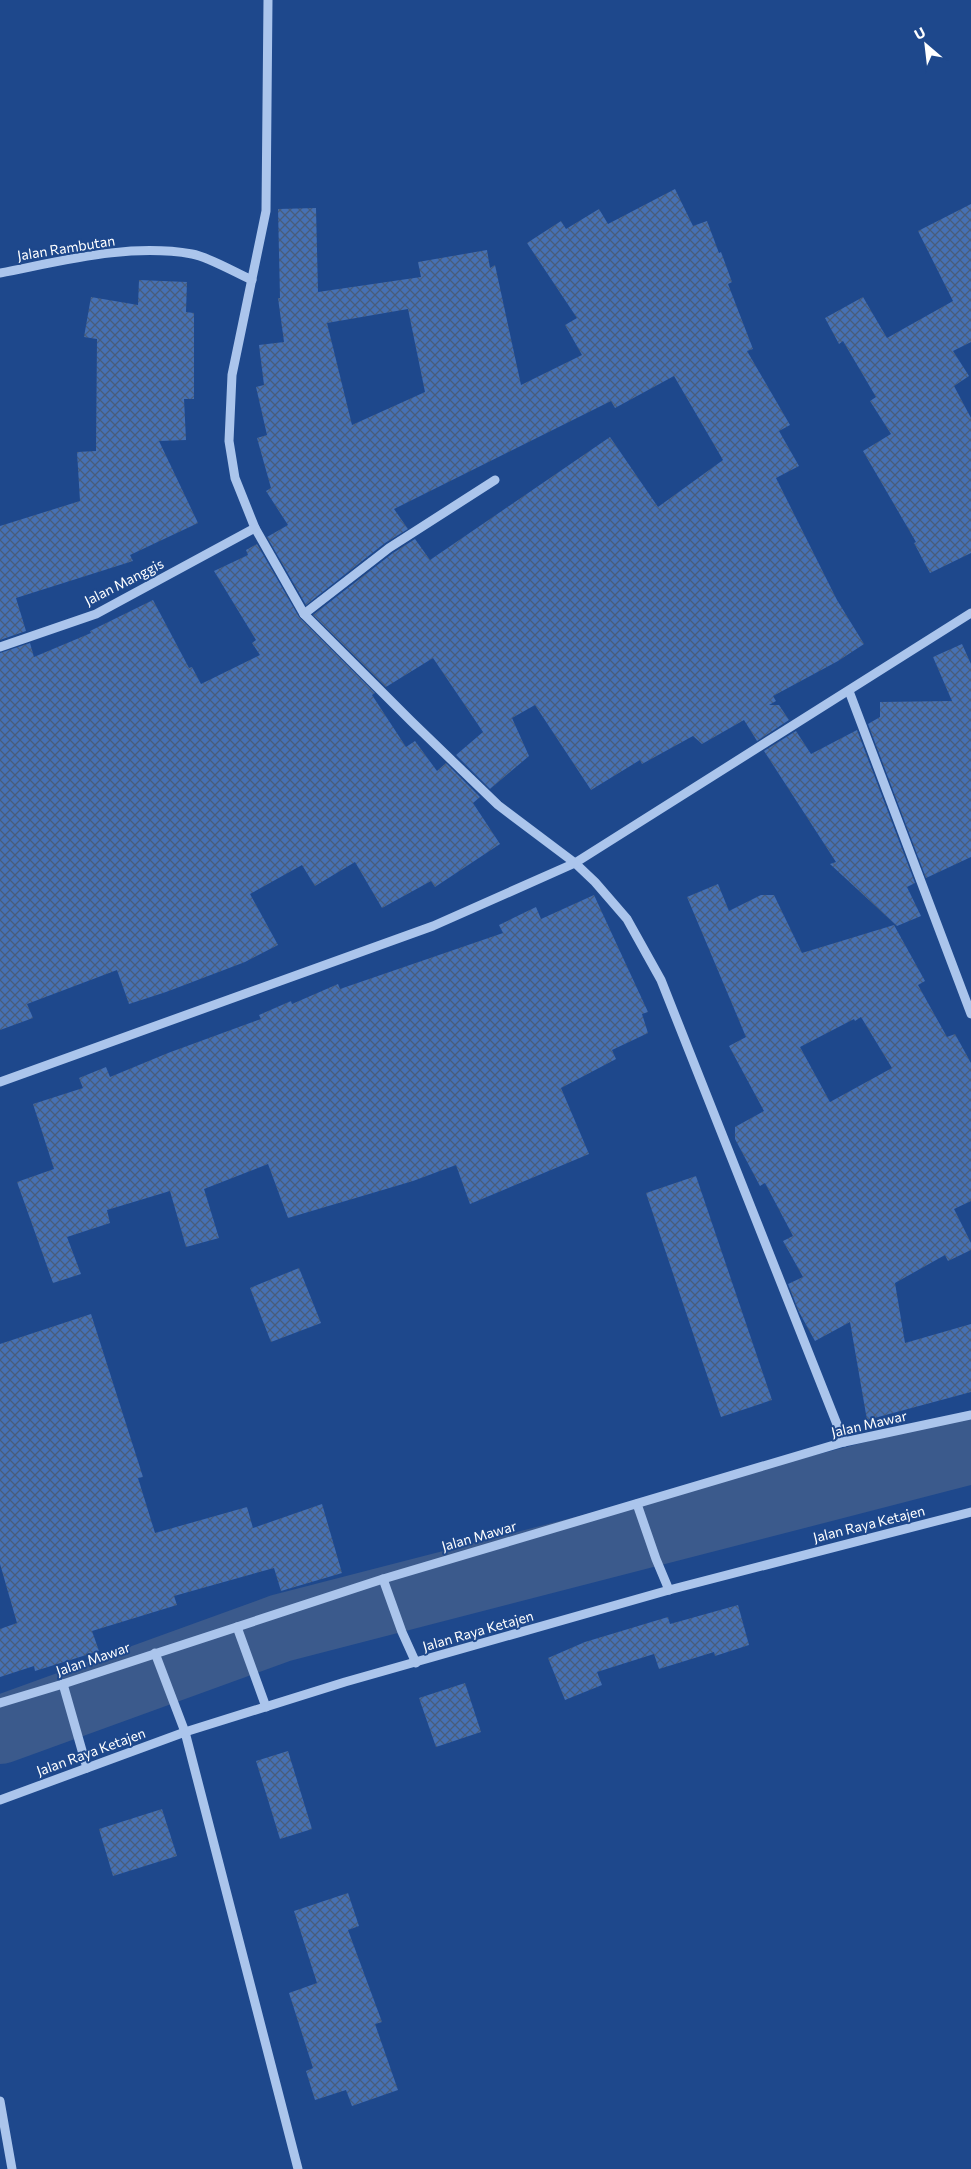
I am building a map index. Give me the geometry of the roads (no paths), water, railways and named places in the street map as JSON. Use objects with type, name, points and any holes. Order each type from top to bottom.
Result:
[{"type":"street","points":[[268,0],[266,211],[232,374],[229,441],[235,478],[255,528],[304,614],[498,805],[575,863],[595,882],[627,919],[661,980],[844,1442]]},
{"type":"street","name":"Jalan Rambutan","points":[[0,273],[107,253],[151,251],[194,255],[252,280]]},
{"type":"street","points":[[304,614],[389,548],[495,480]]},
{"type":"street","name":"Jalan Manggis","points":[[0,647],[96,614],[255,528]]},
{"type":"street","points":[[0,1082],[433,926],[575,863],[971,613]]},
{"type":"street","points":[[849,691],[971,1014]]},
{"type":"street","name":"Jalan Mawar","points":[[0,1703],[155,1653],[238,1630],[382,1579],[844,1442],[971,1415]]},
{"type":"street","points":[[638,1504],[668,1590]]},
{"type":"street","name":"Jalan Raya Ketajen","points":[[0,1800],[185,1732],[416,1662],[668,1590],[971,1512]]},
{"type":"street","points":[[382,1579],[402,1632],[416,1662]]},
{"type":"street","points":[[238,1630],[266,1707]]},
{"type":"street","points":[[155,1653],[185,1732],[298,2169]]},
{"type":"street","points":[[63,1684],[87,1768]]},
{"type":"street","points":[[0,2102],[12,2169]]},
{"type":"waterway","points":[[0,1730],[281,1628],[971,1450]]}]
